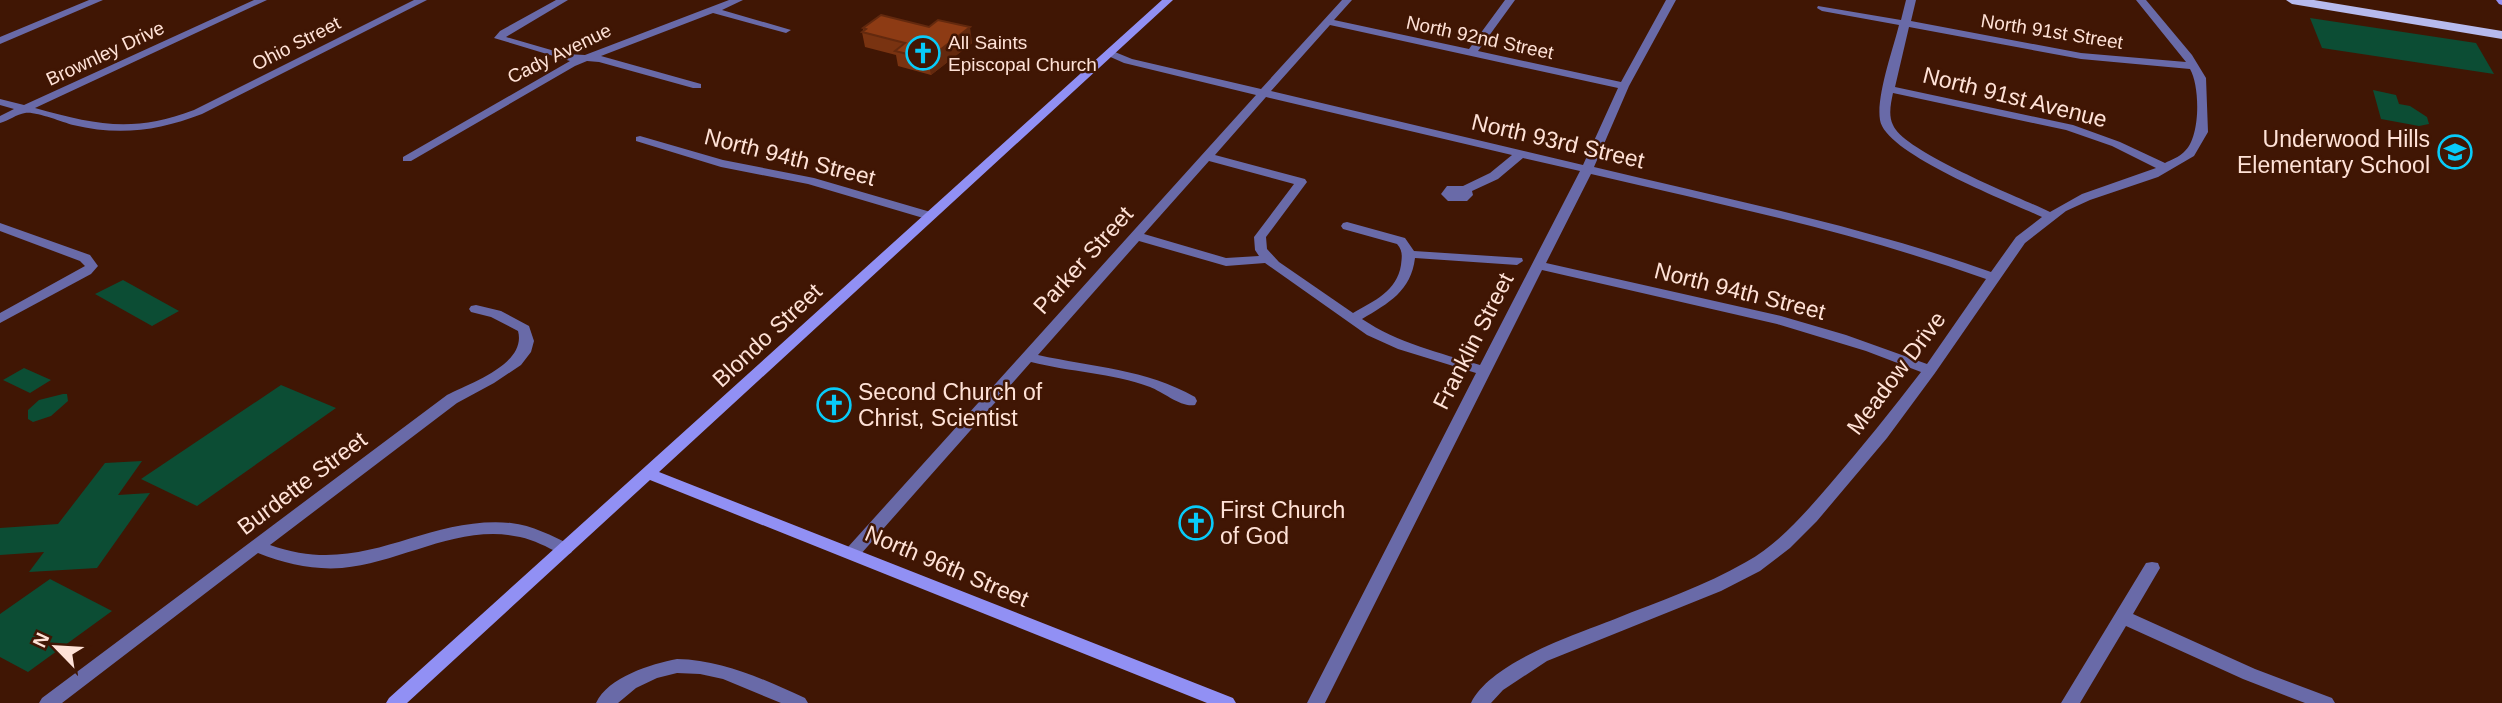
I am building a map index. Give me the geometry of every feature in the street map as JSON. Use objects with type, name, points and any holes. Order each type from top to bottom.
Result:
[{"type":"main road","name":"Blondo Street","points":[[395,703],[1168,0]]},
{"type":"main road","points":[[2292,0],[2502,35]]},
{"type":"main road","points":[[2337,0],[2502,28]]},
{"type":"main road","name":"North 96th Street","points":[[649,474],[854,551],[992,610],[1227,703]]},
{"type":"street","points":[[0,41],[98,0]]},
{"type":"street","name":"Brownley Drive","points":[[0,120],[262,0]]},
{"type":"street","name":"Ohio Street","points":[[26,108],[126,131],[160,127],[186,118],[422,0]]},
{"type":"street","points":[[563,0],[500,35],[501,40],[564,57],[599,60],[697,86]]},
{"type":"street","name":"Cady Avenue","points":[[407,159],[583,58],[738,0]]},
{"type":"street","name":"Parker Street","points":[[854,551],[1348,0]]},
{"type":"street","points":[[1472,53],[1510,0]]},
{"type":"street","name":"Franklin Street","points":[[1316,703],[1587,169],[1624,86],[1671,0]]},
{"type":"street","points":[[1911,0],[1885,120],[1891,131],[1905,146],[2049,216]]},
{"type":"street","name":"Meadow Drive","points":[[1480,703],[1497,685],[1541,656],[1715,586],[1754,566],[1784,544],[1811,517],[1873,444],[1930,370],[2020,240],[2049,216],[2086,197],[2166,168],[2190,154],[2202,132],[2201,80],[2194,65],[2141,0]]},
{"type":"street","name":"North 91st Street","points":[[1822,8],[2081,56],[2194,65]]},
{"type":"street","points":[[712,10],[786,30]]},
{"type":"street","name":"North 92nd Street","points":[[1328,22],[1624,86]]},
{"type":"street","name":"North 93rd Street","points":[[1110,53],[1128,61],[1879,239],[1994,277]]},
{"type":"street","name":"North 91st Avenue","points":[[1890,89],[2069,127],[2116,144],[2166,168]]},
{"type":"street","points":[[0,102],[26,108]]},
{"type":"street","name":"North 94th Street","points":[[640,139],[721,163],[810,180],[930,216]]},
{"type":"street","points":[[1465,190],[1494,176],[1521,154]]},
{"type":"street","points":[[1207,157],[1301,182],[1260,237],[1261,250],[1268,259],[1352,319],[1390,341],[1484,371]]},
{"type":"street","points":[[1347,226],[1401,241],[1406,244],[1408,254],[1408,275],[1401,287],[1352,319]]},
{"type":"street","points":[[0,227],[91,261],[90,269],[0,319]]},
{"type":"street","points":[[1136,236],[1226,262],[1268,259]]},
{"type":"street","points":[[1408,254],[1517,261]]},
{"type":"street","name":"North 94th Street","points":[[1536,265],[1807,328],[1930,370]]},
{"type":"street","name":"Burdette Street","points":[[48,703],[452,399],[504,371],[522,356],[529,341],[524,329],[496,314],[476,309]]},
{"type":"street","points":[[1028,357],[1152,381],[1175,390],[1191,401]]},
{"type":"street","points":[[256,546],[296,560],[329,563],[376,556],[455,533],[495,528],[522,531],[565,549]]},
{"type":"street","points":[[2070,703],[2152,568]]},
{"type":"street","points":[[2123,617],[2249,674],[2326,703]]},
{"type":"street","points":[[605,703],[625,686],[663,669],[695,665],[720,669],[799,703]]},
{"type":"green space","points":[[2310,18],[2476,43],[2494,74],[2322,48]]},
{"type":"green space","points":[[2373,90],[2396,95],[2399,104],[2410,106],[2427,117],[2429,124],[2419,126],[2381,119]]},
{"type":"green space","points":[[123,280],[179,311],[152,326],[95,294]]},
{"type":"green space","points":[[24,368],[51,380],[30,393],[3,380]]},
{"type":"green space","points":[[281,385],[336,408],[197,506],[141,479]]},
{"type":"green space","points":[[67,394],[68,401],[51,416],[33,422],[28,419],[28,410],[39,400]]},
{"type":"green space","points":[[142,461],[118,495],[150,493],[97,568],[29,572],[44,552],[0,555],[0,528],[58,524],[105,463]]},
{"type":"green space","points":[[50,579],[112,611],[28,672],[0,657],[0,614]]},
{"type":"building","points":[[881,15],[929,27],[938,20],[970,27],[928,59],[895,51],[905,43],[862,32],[866,29],[863,28]]},
{"type":"place","name":"All Saints Episcopal Church","points":[[923,53]]},
{"type":"place","name":"Underwood Hills Elementary School","points":[[2455,152]]},
{"type":"place","name":"Second Church of Christ, Scientist","points":[[834,405]]},
{"type":"place","name":"First Church of God","points":[[1196,523]]}]
